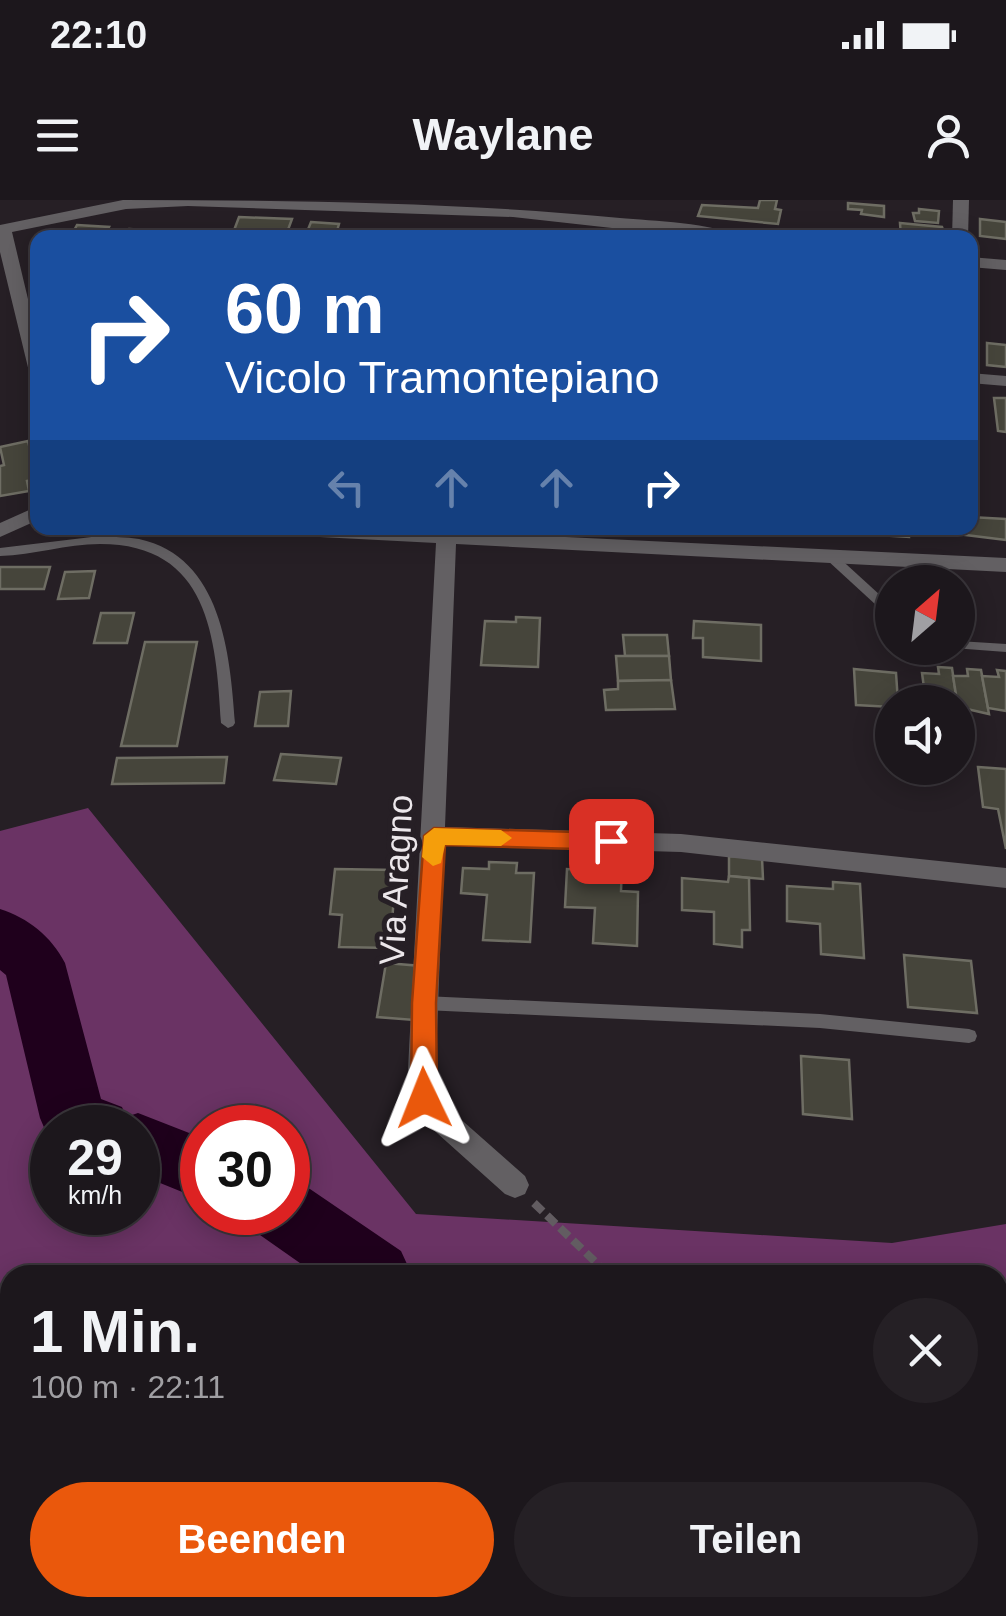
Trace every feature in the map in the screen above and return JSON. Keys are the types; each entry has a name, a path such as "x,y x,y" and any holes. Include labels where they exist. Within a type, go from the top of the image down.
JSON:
{"street":[{"path":"960,230 961,200"},
{"path":"28,302 2,230 126,204 517,206 686,230"},
{"path":"978,263 1006,265"},
{"path":"978,379 1006,381"},
{"path":"0,531 30,516"},
{"path":"391,535 1006,566"},
{"name":"Via Aragno","path":"446,538 421,1088 428,1106 515,1185"},
{"path":"434,836 681,843 1006,878"}],"lane":[{"path":"0,552 101,540 147,544 176,559 206,594 224,652 228,723"},
{"path":"831,557 875,597"},
{"path":"975,646 1006,648"},
{"path":"424,1003 820,1022 969,1036"}],"path":[{"path":"515,1185 599,1265"}],"shaded area":[{"path":"88,808 416,1214 892,1243 1006,1224 1006,1265 0,1265 0,831"}],"building":[{"path":"760,200 777,200 775,209 781,210 778,224 698,216 702,205 758,208"},
{"path":"848,203 884,206 884,217 848,209"},
{"path":"919,209 939,211 938,223 915,221 913,213 919,213"},
{"path":"239,217 292,219 288,230 234,230"},
{"path":"980,219 1006,222 1006,239 980,236"},
{"path":"311,222 339,224 337,230 308,230"},
{"path":"900,223 943,230 900,230"},
{"path":"77,225 109,227 107,230 74,230"},
{"path":"987,343 1006,345 1006,367 987,365"},
{"path":"994,398 1006,398 1006,432 998,431"},
{"path":"28,441 29,491 0,496 0,466 4,465 0,447"},
{"path":"978,517 1006,519 1006,540 966,535 978,535"},
{"path":"0,567 50,567 44,589 0,589"},
{"path":"95,571 89,598 58,599 65,572"},
{"path":"101,613 134,613 127,643 94,643"},
{"path":"516,617 540,618 538,667 481,665 485,621 516,622"},
{"path":"694,621 761,625 761,661 703,657 703,638 693,638"},
{"path":"623,635 667,635 669,656 625,656"},
{"path":"145,642 197,642 177,746 121,746"},
{"path":"616,656 669,656 671,680 618,681"},
{"path":"938,667 952,668 954,685 924,685 922,673 939,674"},
{"path":"854,669 896,673 897,685 875,685 875,706 856,705"},
{"path":"967,669 981,670 989,714 975,711 975,685 954,685 953,676 968,676"},
{"path":"997,670 1006,671 1006,711 988,708 982,676 999,677"},
{"path":"671,680 675,709 606,710 604,690 618,689 618,681"},
{"path":"291,691 288,726 255,726 260,692"},
{"path":"281,754 341,758 336,784 274,780"},
{"path":"227,757 224,783 112,784 117,758"},
{"path":"978,767 1006,769 1006,849 998,809 983,807"},
{"path":"729,856 762,858 763,879 729,876"},
{"path":"489,862 517,863 516,873 534,873 530,942 483,940 487,895 461,893 463,868 489,869"},
{"path":"596,866 622,867 621,891 638,892 637,946 593,943 595,908 565,907 567,869 596,871"},
{"path":"335,869 396,870 390,948 339,947 342,915 330,914"},
{"path":"729,876 749,878 750,930 742,930 742,947 714,944 714,912 682,910 682,878 728,882"},
{"path":"833,882 860,884 864,958 821,954 820,924 787,921 787,886 833,889"},
{"path":"904,955 971,961 977,1013 908,1007"},
{"path":"386,963 421,966 414,1020 377,1017"},
{"path":"801,1056 849,1060 852,1119 803,1114"}],"waterway":[{"path":"0,933 34,963 70,1105"},
{"path":"160,1152 180,1160"},
{"path":"310,1229 362,1265"}],"slow traffic":[{"path":"433,857 434,836 501,838"}],"route":[{"path":"424,1098 424,1003 434,836 611,841"}]}
